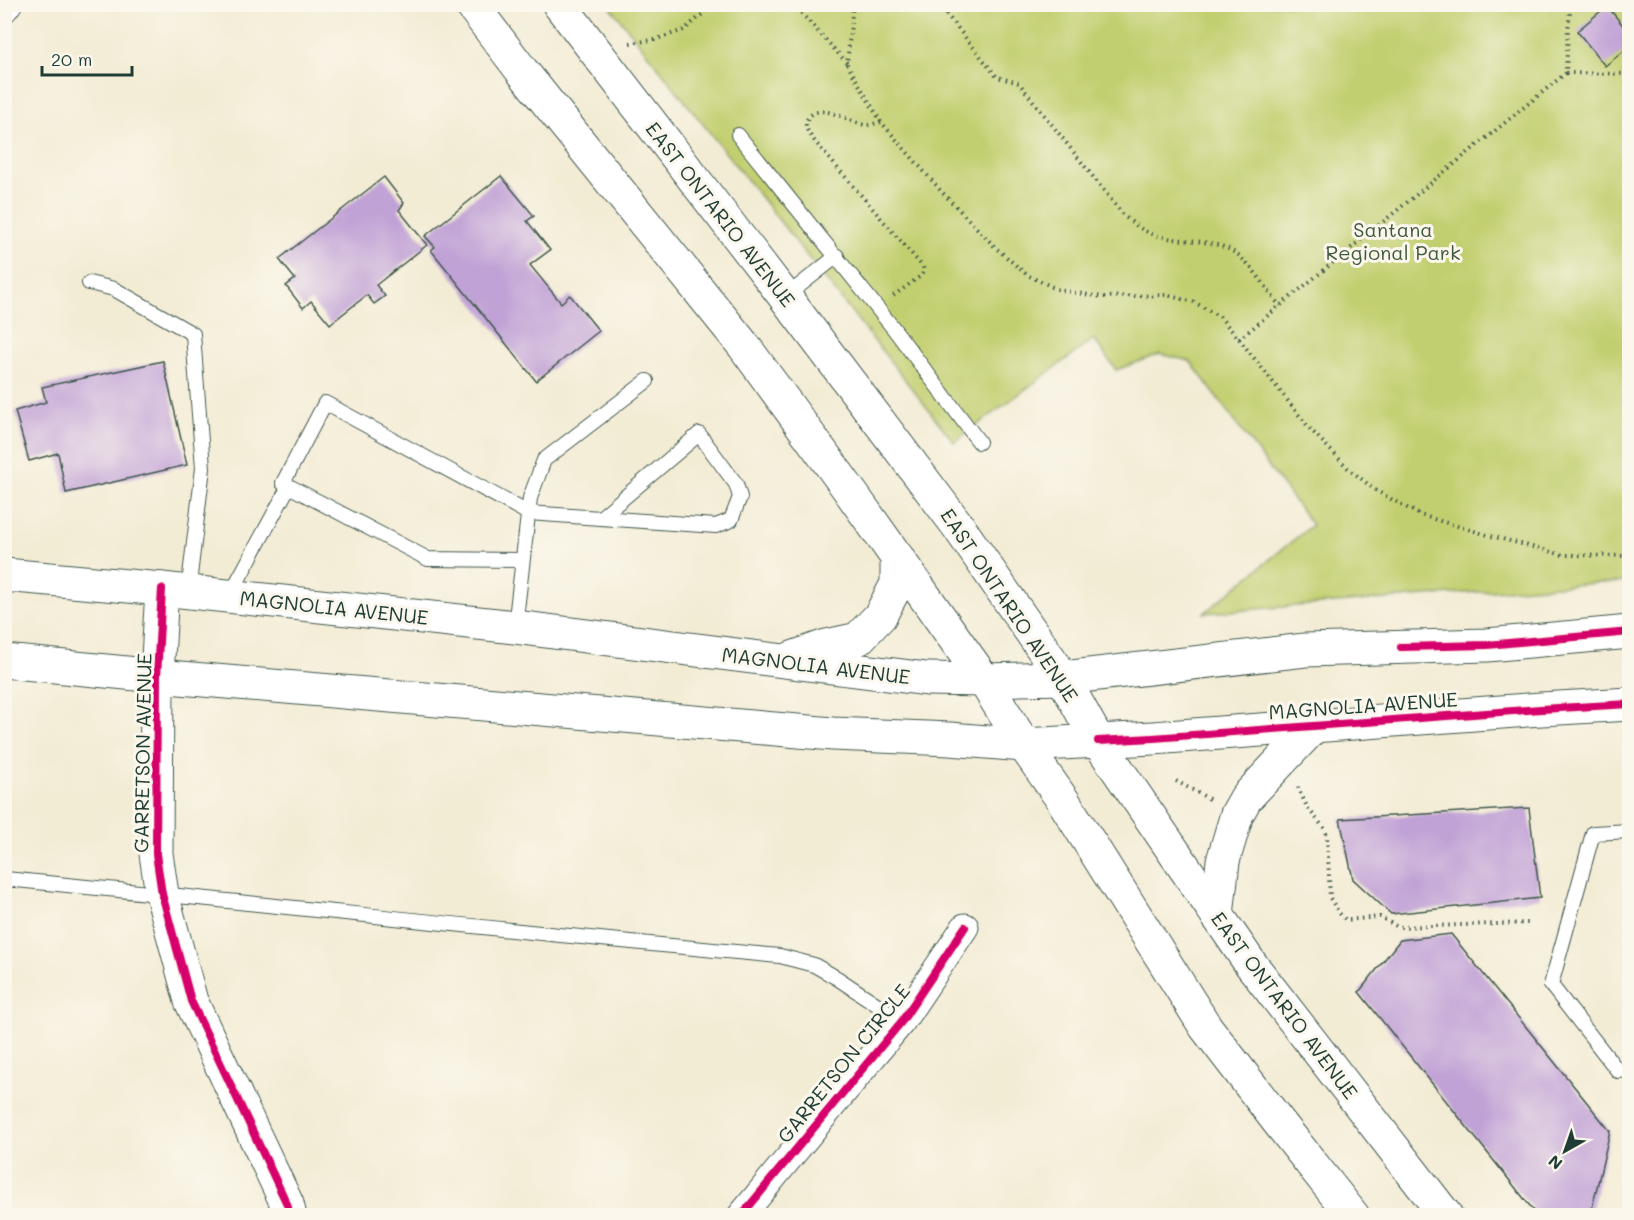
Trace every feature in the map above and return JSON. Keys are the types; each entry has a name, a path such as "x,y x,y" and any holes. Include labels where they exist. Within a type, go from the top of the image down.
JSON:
{"main road":[{"path":"471,4 522,71 744,346 984,680 1205,1026 1353,1215"},
{"name":"EAST ONTARIO AVENUE","path":"559,4 958,526 1063,678 1098,741 1257,972 1446,1215"},
{"path":"783,661 826,646 858,639 880,616 897,584 897,557"},
{"name":"MAGNOLIA AVENUE","path":"4,575 175,590 514,627 927,679 1063,678 1305,650 1487,645 1629,632"},
{"name":"GARRETSON AVENUE","path":"175,590 157,676 156,854 162,894 191,1001 287,1204 290,1215"},
{"name":"MAGNOLIA AVENUE","path":"4,661 833,734 1024,745 1629,704"},
{"path":"1217,915 1223,861 1237,814 1246,798 1315,725"}],"street":[{"path":"4,9 8,4"},
{"name":"GARRETSON CIRCLE","path":"741,1215 902,1021 964,927"}],"lane":[{"path":"738,135 878,308 979,442"},
{"path":"785,297 837,256"},
{"path":"89,283 114,289 193,334 203,468 175,590"},
{"path":"514,627 530,498 544,460 647,381"},
{"path":"522,560 428,559 283,483 326,403 528,513 600,518 716,526 731,520 741,497 736,484 699,434 600,518"},
{"path":"230,596 289,486"},
{"path":"1629,831 1593,833 1551,985 1618,1071 1629,1070"},
{"path":"4,879 780,956 813,964 902,1021"}],"path":[{"path":"626,43 654,40 684,30 714,4"},
{"path":"793,4 847,64 881,122 950,200 995,247 1027,275 1059,290 1102,297 1166,295 1194,302 1220,317 1310,429 1348,468 1375,490 1420,515 1563,555 1629,556"},
{"path":"847,64 853,4"},
{"path":"940,4 998,77 1019,83 1124,216 1151,234 1215,244 1237,254 1280,306"},
{"path":"1566,73 1571,4"},
{"path":"1623,4 1629,11"},
{"path":"1239,339 1566,73 1629,74"},
{"path":"878,308 922,275 923,267 816,143 806,125 814,113 822,111 836,113 867,125 881,122"},
{"path":"1176,781 1212,801"},
{"path":"1295,781 1307,807 1327,835 1330,898 1346,920 1380,916 1398,927 1529,922"}],"green space":[{"name":"Santana Regional Park","path":"609,5 1629,5 1629,582 1204,613 1312,525 1190,361 1160,354 1116,370 1094,339 954,442"}],"building":[{"path":"1607,6 1630,34 1630,46 1605,66 1577,31"},
{"path":"501,176 534,216 527,221 550,250 530,265 561,303 570,295 599,331 536,381 431,250 435,247 425,236"},
{"path":"384,177 404,203 399,210 427,245 376,285 385,296 374,304 367,295 330,324 311,301 303,308 286,286 295,279 279,259"},
{"path":"163,361 187,465 66,493 58,453 29,461 15,411 46,402 42,387"},
{"path":"1529,808 1540,898 1391,914 1353,879 1340,819"},
{"path":"1451,934 1610,1131 1591,1213 1588,1216 1538,1216 1359,992 1400,940"}],"cycle path":[{"path":"162,589 157,676 156,854 162,894 191,1001 287,1204 290,1216"},
{"path":"1401,647 1487,645 1630,632"},
{"path":"1098,741 1630,704"},
{"path":"741,1216 902,1021 965,927"}]}
